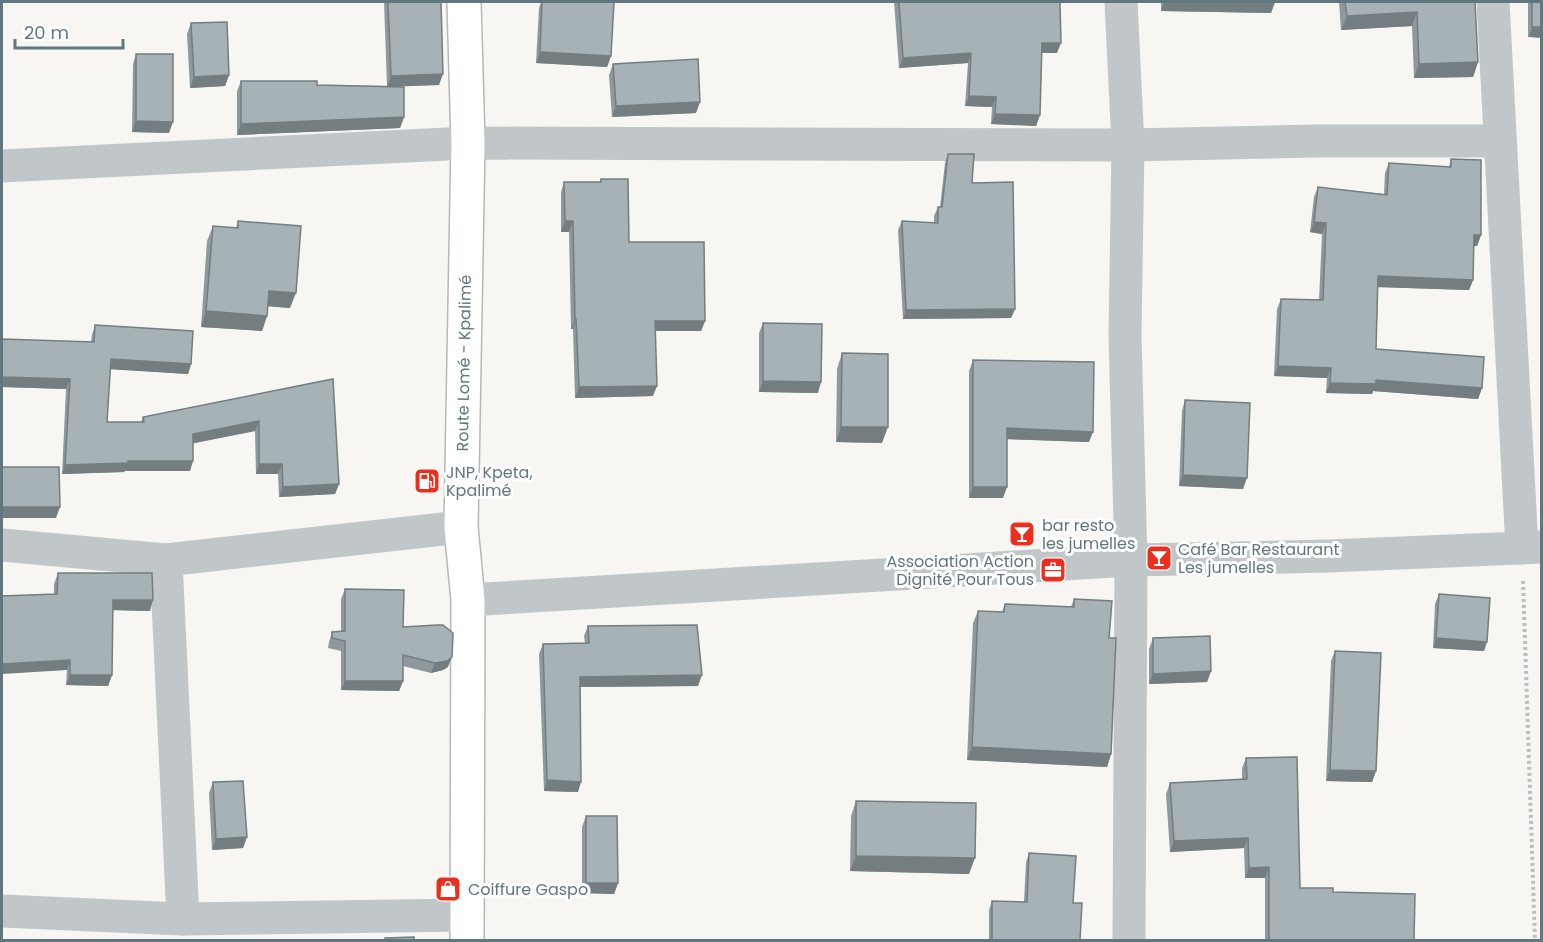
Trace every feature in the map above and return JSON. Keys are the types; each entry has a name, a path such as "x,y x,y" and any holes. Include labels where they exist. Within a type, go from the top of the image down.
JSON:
{"main road":[{"name":"Route Lomé - Kpalimé","path":"464,2 468,143 461,527 468,600 466,928"}],"street":[{"path":"1121,2 1128,145 1125,336 1131,560 1129,940"},
{"path":"468,600 1131,560 1329,556 1532,547 1500,141 1493,2"},
{"path":"2,166 468,143 1128,145 1314,141 1500,141"},
{"path":"2,545 166,560 461,527"},
{"path":"166,560 183,919"},
{"path":"2,911 466,928"}],"path":[{"path":"1532,547 1535,940"}],"building":[{"path":"388,2 441,2 443,74 391,76"},
{"path":"542,2 614,2 611,56 540,52"},
{"path":"899,2 1060,2 1061,43 1042,43 1040,115 995,114 996,97 969,96 971,53 903,58"},
{"path":"1345,2 1475,2 1478,62 1419,64 1417,12 1347,16"},
{"path":"1532,2 1542,2 1542,27 1532,27"},
{"path":"227,22 229,75 194,77 191,23"},
{"path":"136,54 173,54 173,122 136,121"},
{"path":"698,59 700,102 616,106 613,64"},
{"path":"241,81 317,81 317,85 404,87 404,117 241,124"},
{"path":"948,154 974,154 972,183 1013,182 1015,309 906,310 902,221 938,223 938,207 942,207"},
{"path":"1451,159 1481,160 1481,235 1474,235 1473,280 1378,276 1376,349 1484,357 1482,388 1376,380 1376,384 1330,383 1331,368 1278,366 1281,299 1323,300 1326,223 1314,222 1318,187 1387,195 1389,163 1451,167"},
{"path":"601,179 628,179 629,242 704,242 705,321 655,321 657,386 579,387 573,221 565,221 564,182 601,182"},
{"path":"238,221 301,226 296,293 269,291 267,316 206,311 213,226 238,228"},
{"path":"763,323 822,324 821,382 763,381"},
{"path":"95,325 193,331 191,364 111,359 107,422 144,422 143,417 333,379 339,484 283,487 282,464 259,464 259,421 193,434 193,461 128,461 128,463 65,465 70,379 2,377 2,339 94,342"},
{"path":"842,353 888,354 888,427 841,427"},
{"path":"973,360 1094,362 1093,432 1007,428 1007,487 973,487"},
{"path":"1185,400 1250,403 1247,478 1183,475"},
{"path":"2,467 59,467 60,507 2,507"},
{"path":"58,573 152,573 153,600 113,600 112,675 70,675 70,660 2,664 2,596 57,594"},
{"path":"345,589 404,590 403,627 443,625 453,633 452,657 447,661 435,663 403,655 403,681 345,681 345,641 332,638 332,632 345,631"},
{"path":"1439,594 1490,598 1487,642 1436,638"},
{"path":"1074,599 1112,601 1109,638 1116,638 1111,754 972,747 978,611 1004,612 1005,604 1074,607"},
{"path":"697,625 702,675 580,677 581,782 547,780 543,644 589,643 588,626"},
{"path":"1210,636 1211,671 1153,674 1153,638"},
{"path":"1335,651 1381,653 1376,771 1330,770"},
{"path":"1297,757 1300,888 1333,888 1333,892 1415,894 1414,940 1269,940 1269,867 1249,868 1248,838 1174,841 1170,783 1247,779 1246,758"},
{"path":"243,781 247,837 216,839 213,782"},
{"path":"856,801 976,803 975,858 856,856"},
{"path":"586,816 617,816 618,883 586,883"},
{"path":"1029,853 1076,856 1073,903 1082,903 1080,940 992,940 992,901 1027,902"},
{"path":"414,937 414,940 385,940 385,938"}],"place":[{"name":"JNP, Kpeta, Kpalimé","path":"427,481"},
{"name":"bar resto les jumelles","path":"1022,534"},
{"name":"Café Bar Restaurant Les jumelles","path":"1159,558"},
{"name":"Association Action Dignité Pour Tous","path":"1053,570"},
{"name":"Coiffure Gaspo","path":"448,889"}]}
